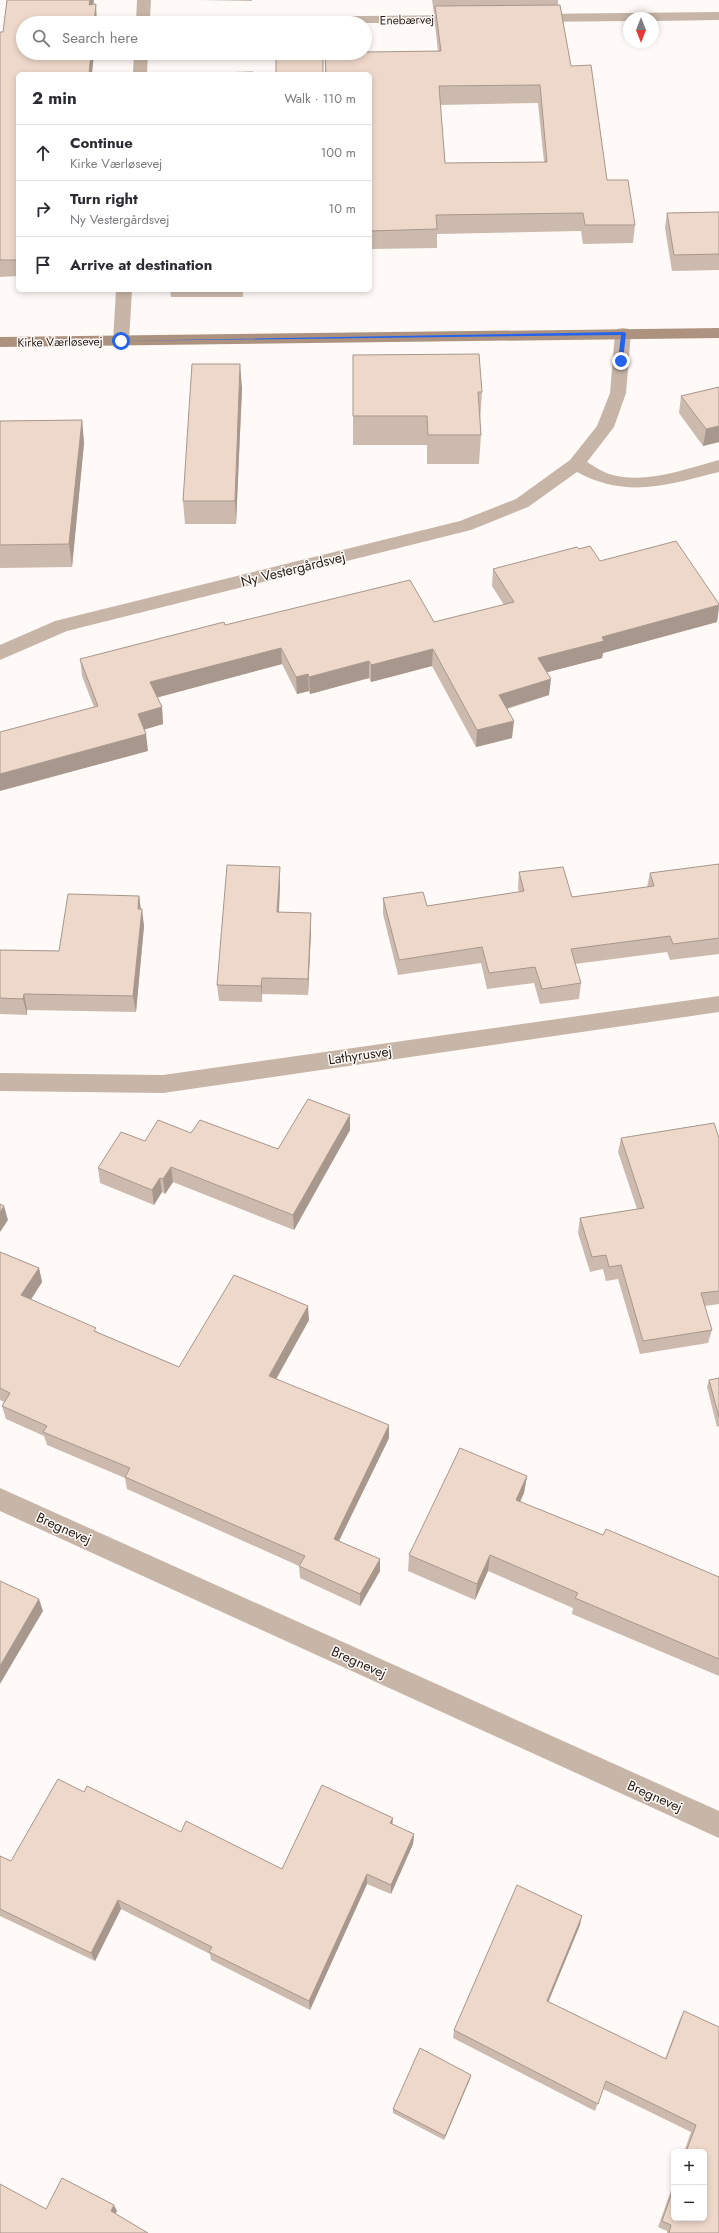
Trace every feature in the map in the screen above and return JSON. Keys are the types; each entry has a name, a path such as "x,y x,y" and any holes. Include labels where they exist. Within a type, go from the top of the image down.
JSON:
{"street":[{"path":"143,16 144,0"},
{"path":"515,18 719,16"},
{"name":"Enebærvej","path":"372,20 483,19"},
{"path":"140,72 141,60"},
{"path":"121,341 124,292"},
{"name":"Kirke Værløsevej","path":"0,342 719,332"},
{"name":"Ny Vestergårdsvej","path":"0,653 62,626 465,526 522,503 576,464 605,427 618,393 623,333"},
{"path":"576,464 606,479 632,484 663,479 719,466"},
{"name":"Lathyrusvej","path":"0,1082 163,1084 719,1004"},
{"name":"Bregnevej","path":"0,1499 719,1825"}],"building":[{"path":"7,0 90,0 89,5 96,4 95,16 16,16 16,60 90,60 89,72 16,72 16,260 0,260 0,32 3,32"},
{"path":"560,5 571,66 591,65 607,180 628,180 635,225 585,225 583,213 436,215 437,229 372,231 372,72 326,72 325,60 372,60 372,52 441,51 435,6","holes":["540,85 547,162 445,163 439,86"]},
{"path":"276,60 323,60 323,72 276,72"},
{"path":"719,212 719,254 674,255 667,213"},
{"path":"479,354 482,392 478,392 481,435 428,435 427,416 353,416 353,355"},
{"path":"192,364 240,364 235,501 183,501"},
{"path":"719,387 719,426 706,429 681,396"},
{"path":"82,420 69,544 0,545 0,421"},
{"path":"676,541 719,605 602,637 604,641 538,658 551,679 499,695 514,721 477,730 433,649 371,665 369,661 309,677 308,674 296,677 281,648 150,682 162,707 138,714 146,734 0,774 0,732 98,706 80,659 224,622 225,625 410,580 434,622 514,602 493,569 577,547 579,549 590,546 600,561"},
{"path":"719,864 719,938 673,944 670,936 571,949 581,983 542,989 535,967 489,973 482,947 399,960 383,898 423,892 427,906 524,891 519,872 563,867 572,897 654,886 650,873"},
{"path":"227,865 280,867 277,912 311,913 308,979 262,978 261,986 217,985"},
{"path":"68,894 139,896 138,909 142,909 133,996 24,994 23,999 0,998 0,950 59,951"},
{"path":"308,1099 350,1115 293,1215 171,1167 163,1179 160,1178 152,1190 98,1168 121,1132 145,1141 158,1120 191,1133 200,1120 278,1149"},
{"path":"714,1123 719,1138 719,1291 701,1293 712,1330 643,1341 621,1265 609,1267 606,1255 592,1257 580,1218 644,1208 621,1138"},
{"path":"0,1204 4,1206 0,1212"},
{"path":"0,1252 39,1268 21,1295 96,1328 94,1331 179,1367 234,1275 308,1306 269,1376 389,1425 334,1539 380,1559 360,1594 299,1566 305,1556 125,1477 130,1468 43,1432 47,1426 2,1406 10,1393 0,1388"},
{"path":"719,1378 719,1417 709,1380"},
{"path":"460,1448 527,1476 516,1500 603,1535 606,1529 719,1577 719,1659 575,1598 578,1593 490,1555 477,1584 409,1555"},
{"path":"0,1581 39,1599 0,1666"},
{"path":"58,1779 84,1792 87,1786 181,1832 186,1821 282,1869 322,1785 393,1818 390,1823 414,1834 391,1885 367,1874 309,2001 209,1952 212,1947 118,1900 91,1953 0,1909 0,1856 11,1861"},
{"path":"517,1885 582,1916 547,2001 666,2059 684,2011 719,2027 719,2233 669,2233 671,2225 662,2221 671,2196 671,2221 707,2221 707,2149 687,2149 696,2125 606,2081 598,2104 454,2030"},
{"path":"420,2048 471,2075 445,2136 393,2109"},
{"path":"62,2178 114,2205 111,2211 148,2233 0,2233 0,2184 46,2209"}],"route":[{"path":"121,341 623,333 621,361"}]}
